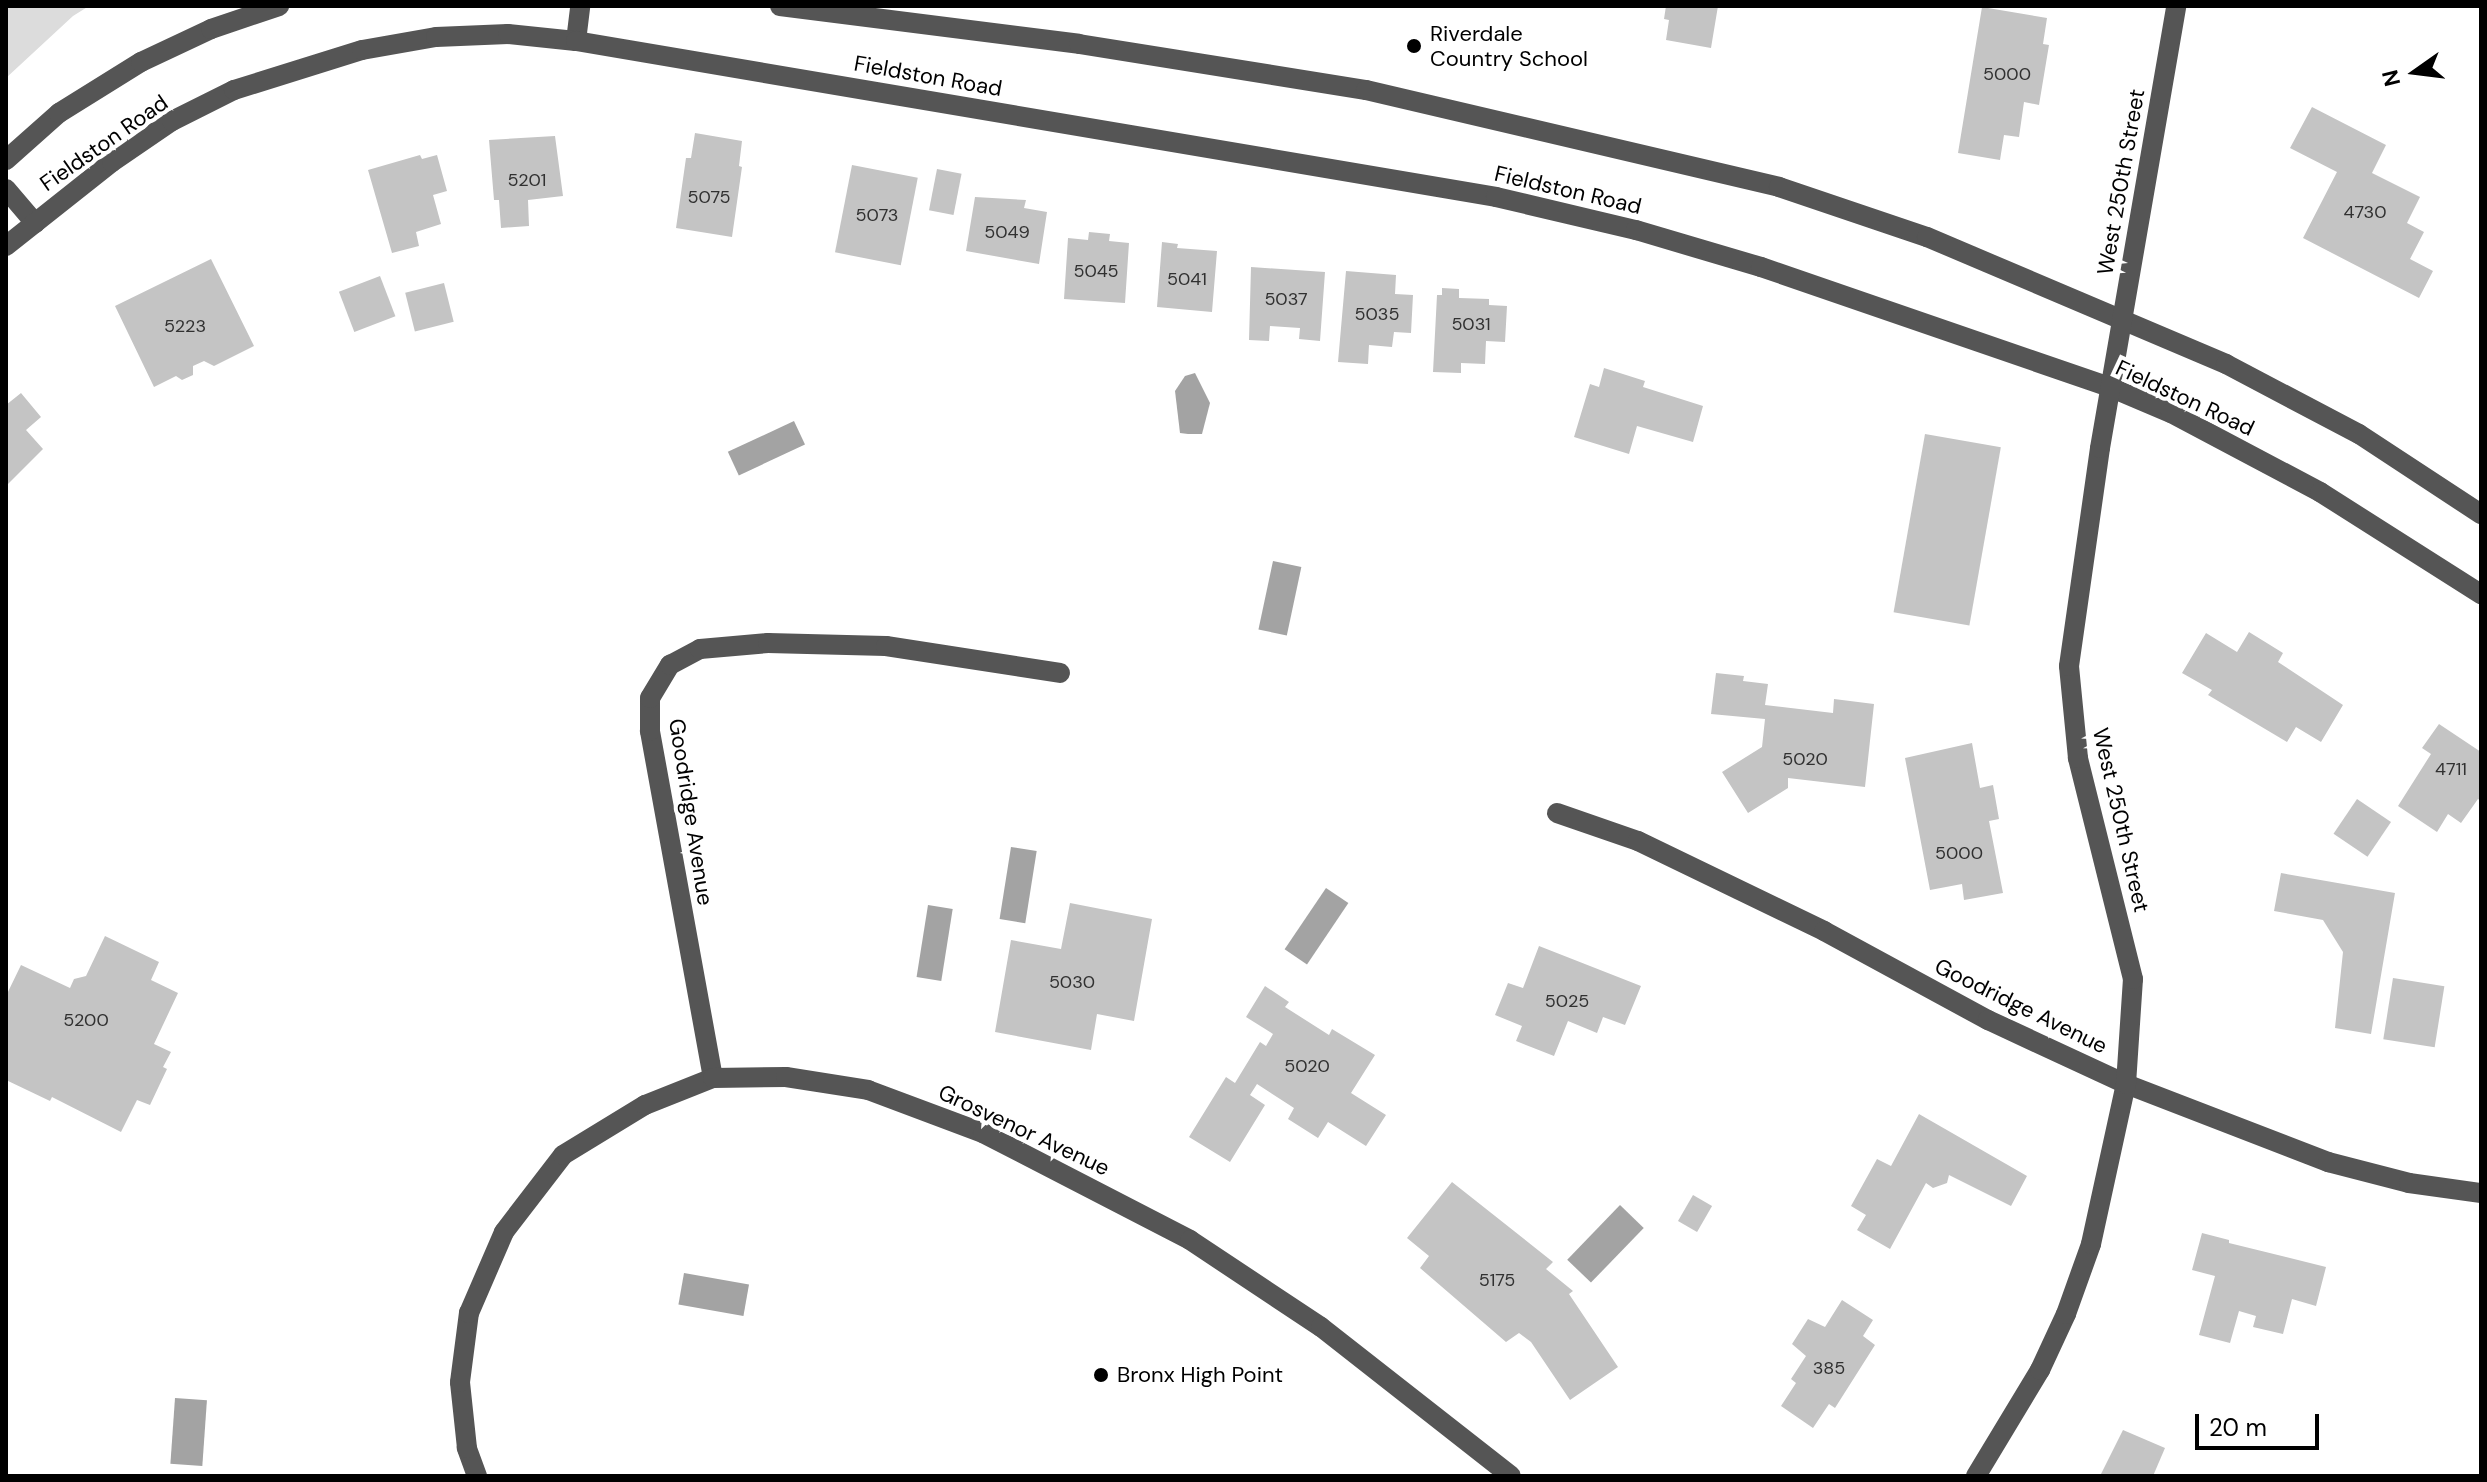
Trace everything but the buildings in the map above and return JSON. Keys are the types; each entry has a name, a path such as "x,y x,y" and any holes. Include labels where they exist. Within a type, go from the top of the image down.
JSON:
{"street":[{"name":"Fieldston Road","path":"6,160 59,113 141,62 211,29 279,6"},
{"path":"576,41 580,6"},
{"name":"Fieldston Road","path":"780,6 1079,44 1366,90 1779,187 1927,237 2226,364 2359,434 2481,514"},
{"name":"West 250th Street","path":"1976,1476 2040,1370 2066,1314 2091,1244 2126,1084 2133,979 2078,758 2069,666 2122,321 2176,6"},
{"name":"Fieldston Road","path":"6,246 112,162 172,121 234,90 362,50 436,37 508,34 576,41 1496,197 1636,230 1761,267 2112,388 2171,413 2320,492 2481,594"},
{"name":"Fieldston Road","path":"6,189 35,223"},
{"name":"Goodridge Avenue","path":"713,1078 650,731 650,698 670,665 700,649 768,643 886,646 1060,673"},
{"name":"Goodridge Avenue","path":"1557,813 1638,841 1824,931 1988,1020 2126,1084 2328,1162 2409,1183 2481,1193"},
{"name":"Grosvenor Avenue","path":"477,1476 467,1448 460,1382 469,1313 504,1232 563,1155 645,1105 713,1078 786,1077 868,1090 983,1133 1101,1191 1190,1240 1321,1327 1511,1476"}],"shaded area":[{"path":"6,6 89,6 73,16 6,78"},
{"path":"1195,373 1210,403 1202,434 1180,433 1175,391 1185,376"},
{"path":"794,421 805,445 739,475 728,452"},
{"path":"1273,561 1301,567 1287,635 1258,629"},
{"path":"1011,847 1037,851 1025,923 1000,919"},
{"path":"1326,888 1348,903 1307,964 1285,949"},
{"path":"928,905 953,909 941,981 917,977"},
{"path":"1620,1205 1644,1228 1591,1283 1567,1260"},
{"path":"684,1273 749,1284 743,1316 678,1305"},
{"path":"175,1398 207,1400 202,1466 170,1464"}],"place":[{"name":"Riverdale Country School","path":"1414,46"},
{"name":"Bronx High Point","path":"1101,1375"}]}
